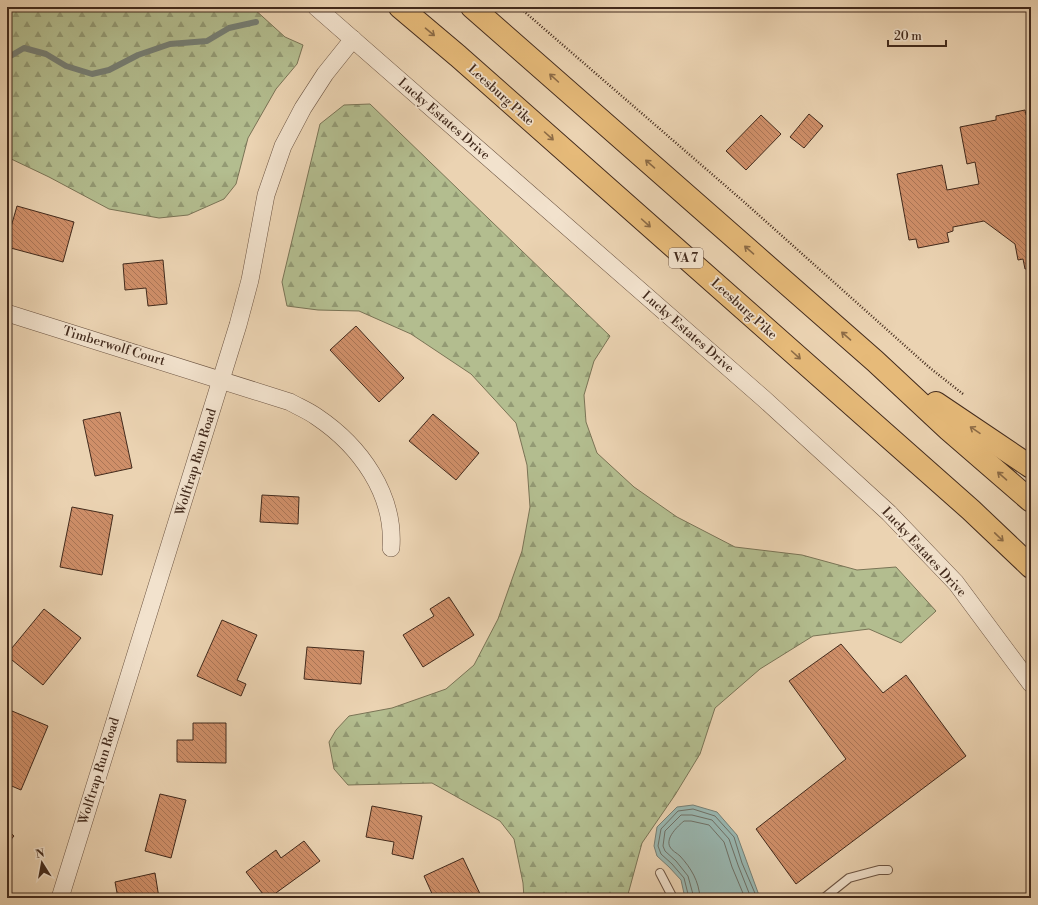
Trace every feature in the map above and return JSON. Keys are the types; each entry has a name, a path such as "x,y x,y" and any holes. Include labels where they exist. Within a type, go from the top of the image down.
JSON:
{"highway":[{"name":"Leesburg Pike","path":"400,7 458,56 971,510 1031,567"},
{"path":"472,7 875,361 949,430 1031,501"},
{"path":"875,361 1031,467"}],"street":[{"name":"Lucky Estates Drive","path":"316,7 763,398 889,513 956,583 1031,684"},
{"name":"Wolftrap Run Road","path":"60,898 221,380 250,280 266,195 283,146 303,108 317,85 353,39"},
{"name":"Timberwolf Court","path":"7,313 290,402 316,416 340,434 370,469 382,492 390,518 391,548"}],"lane":[{"path":"824,898 848,878 880,870 888,870"},
{"path":"660,873 673,898"}],"path":[{"path":"518,7 743,201 930,368 966,397"}],"green space":[{"path":"7,7 252,7 285,37 303,45 297,64 276,89 248,138 236,184 224,199 188,215 159,218 109,209 49,177 7,157"},
{"path":"370,104 610,336 594,361 584,395 586,422 597,453 634,487 677,517 735,547 802,555 857,570 896,567 936,611 901,643 869,629 813,636 760,669 715,708 700,754 675,795 642,843 627,898 524,898 523,883 514,839 500,821 432,783 348,785 334,769 329,742 336,730 349,716 392,708 446,689 474,665 498,619 522,551 530,507 527,465 516,423 471,374 411,334 359,311 318,310 287,306 282,282 320,124 344,105"}],"water":[{"path":"693,805 717,812 737,835 760,898 685,898 681,880 657,856 654,846 657,827 677,807"}],"building":[{"path":"1025,110 1026,115 1031,114 1031,268 1025,269 1023,259 1018,260 1015,244 984,221 953,227 953,231 947,233 949,242 918,248 916,239 909,240 897,174 942,165 947,190 979,184 975,162 967,164 960,127 996,120 996,116"},
{"path":"809,114 823,126 804,148 790,137"},
{"path":"761,115 781,134 746,170 726,151"},
{"path":"17,206 74,222 63,262 7,247 7,241"},
{"path":"163,260 167,304 148,306 146,288 125,290 123,264"},
{"path":"356,326 404,378 379,402 330,350"},
{"path":"120,412 132,468 95,476 83,420"},
{"path":"433,414 479,453 456,480 409,441"},
{"path":"262,495 299,497 298,524 260,522"},
{"path":"72,507 113,515 102,575 60,567"},
{"path":"449,597 474,635 423,667 403,635 434,616 430,609"},
{"path":"44,609 81,638 43,685 7,656 7,654"},
{"path":"222,620 257,635 237,680 246,684 241,696 197,676"},
{"path":"841,644 883,693 906,675 966,756 796,884 756,829 846,759 789,681"},
{"path":"307,647 364,651 361,684 304,679"},
{"path":"12,711 48,726 21,790 7,784 7,721"},
{"path":"193,723 226,723 226,763 177,762 177,740 193,740"},
{"path":"160,794 186,800 171,858 145,851"},
{"path":"372,806 422,816 413,859 392,854 394,842 366,837"},
{"path":"7,830 14,836 7,844"},
{"path":"304,841 320,861 269,898 266,898 246,872 276,850 281,858"},
{"path":"463,858 482,898 434,898 424,876"},
{"path":"155,873 159,898 118,898 115,882"}],"waterway":[{"path":"7,58 24,48 46,54 66,66 92,74 109,70 138,55 170,44 207,41 229,28 256,22"}]}
